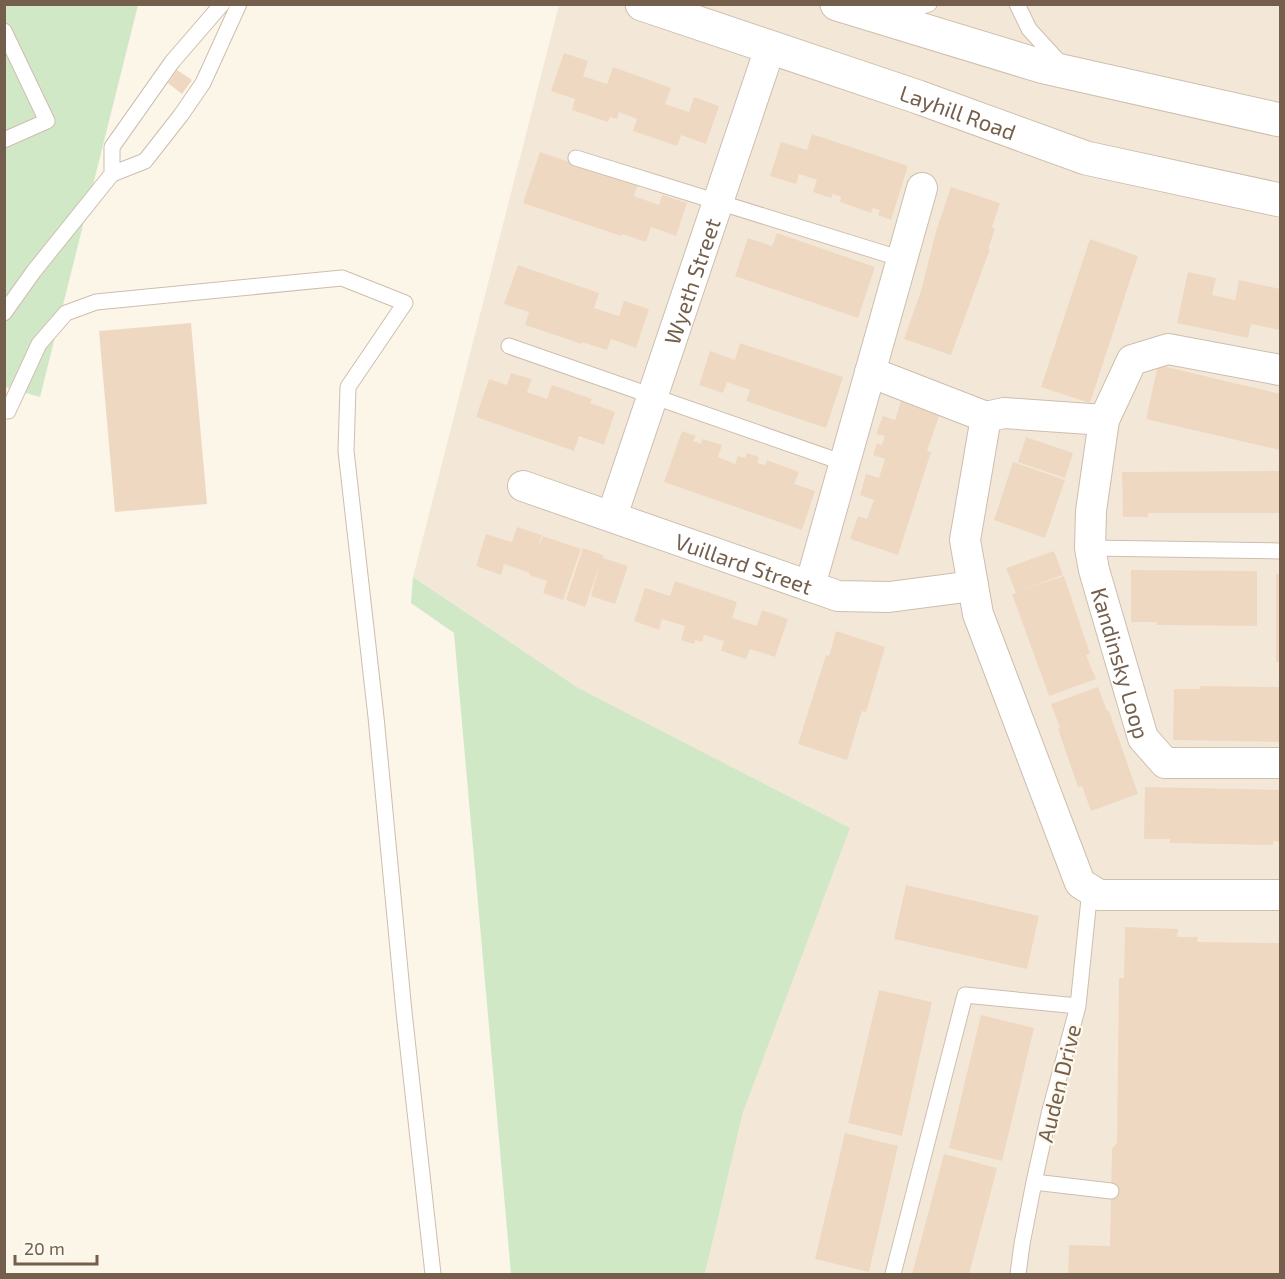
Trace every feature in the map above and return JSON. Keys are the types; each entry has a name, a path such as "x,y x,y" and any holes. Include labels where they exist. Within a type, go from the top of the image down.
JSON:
{"main road":[{"name":"Layhill Road","path":"642,4 918,97 1086,158 1281,200"},
{"path":"837,4 1044,67 1281,120"}],"street":[{"name":"Wyeth Street","path":"612,516 770,48"},
{"path":"810,586 922,188"},
{"name":"Kandinsky Loop","path":"1281,370 1168,349 1132,360 1104,420 1091,511 1090,548 1094,570 1143,738 1165,763 1281,763"},
{"path":"870,372 986,417 1004,413 1104,420"},
{"path":"986,417 965,540 978,614 1080,883 1099,895 1281,895"},
{"name":"Vuillard Street","path":"523,486 838,596 889,597 973,586"}],"lane":[{"path":"112,174 112,147 172,62 222,4"},
{"path":"4,313 34,271 112,174 145,161 181,115 203,83 239,4"},
{"path":"884,18 929,4"},
{"path":"1017,4 1029,29 1068,72"},
{"path":"4,31 47,121 4,140"},
{"path":"576,158 902,259"},
{"path":"4,411 8,411 39,344 66,313 96,302 342,278 405,303 348,387 346,451 434,1275"},
{"path":"509,346 844,463"},
{"path":"1090,548 1281,551"},
{"name":"Auden Drive","path":"1018,1275 1022,1244 1049,1114 1078,1006 1090,889"},
{"path":"893,1275 965,995 1078,1006"},
{"path":"1034,1182 1111,1191"}],"shaded area":[{"path":"559,5 1280,5 1280,1274 705,1274 743,1112 580,689 413,577"}],"green space":[{"path":"4,5 138,5 40,397 5,387"},
{"path":"413,577 580,689 850,828 743,1112 705,1274 511,1274 454,633 411,603"}],"building":[{"path":"564,53 588,61 583,76 607,84 613,67 671,88 665,104 689,112 694,97 719,106 706,144 681,135 677,146 633,131 637,119 619,112 617,119 610,117 608,122 572,110 575,99 551,91"},
{"path":"177,70 192,80 182,94 168,83"},
{"path":"812,134 908,166 891,220 878,215 880,210 873,208 871,213 840,202 841,197 833,194 831,198 813,192 817,180 799,174 796,184 770,176 781,142 807,150"},
{"path":"540,152 638,185 634,196 659,205 662,195 687,203 676,236 651,227 646,242 622,234 621,236 523,203"},
{"path":"951,187 1000,203 992,227 995,229 988,249 990,249 951,355 904,339 921,291 936,231"},
{"path":"777,233 875,267 858,318 735,276 748,238 772,246"},
{"path":"1090,239 1138,256 1090,403 1041,387"},
{"path":"518,265 599,293 594,308 619,316 624,301 649,309 636,348 611,339 607,350 525,325 529,312 504,304"},
{"path":"1188,272 1216,278 1212,295 1235,300 1239,280 1280,289 1280,330 1251,324 1248,338 1177,323"},
{"path":"191,323 207,504 115,512 99,331"},
{"path":"740,343 843,377 826,428 746,401 750,390 727,382 723,393 699,385 710,351 735,360"},
{"path":"1158,365 1280,394 1280,450 1146,419"},
{"path":"511,373 532,379 527,392 547,399 552,385 592,399 590,403 615,412 604,445 579,436 574,451 476,417 489,379 507,385"},
{"path":"903,395 942,408 927,451 931,452 898,555 850,539 858,516 867,519 874,500 860,495 866,474 879,478 885,459 873,455 877,443 882,445 885,436 876,434 883,416 895,420"},
{"path":"682,431 696,436 693,441 701,444 702,439 722,445 718,457 735,464 738,456 745,458 747,453 759,457 757,463 765,465 767,460 799,472 794,484 815,491 802,530 664,482"},
{"path":"1026,437 1073,453 1065,478 1018,462"},
{"path":"1013,462 1065,480 1045,538 994,520"},
{"path":"1280,471 1280,513 1148,513 1148,517 1123,517 1122,472"},
{"path":"517,527 542,535 537,549 543,536 581,549 563,600 543,593 547,581 529,575 530,573 504,564 501,575 476,566 486,534 512,542"},
{"path":"583,548 603,555 603,558 628,566 615,604 591,596 599,567 585,607 566,600"},
{"path":"1054,551 1063,575 1018,591 1064,576 1090,654 1086,655 1096,679 1049,696 1012,594 1016,593 1006,568"},
{"path":"1131,570 1257,571 1257,626 1157,625 1157,622 1131,622"},
{"path":"1276,574 1280,574 1280,662 1276,662"},
{"path":"675,581 737,602 732,618 757,626 762,610 788,619 775,657 750,649 746,659 721,651 724,641 704,635 702,642 695,640 694,644 681,640 685,626 662,619 659,630 634,621 645,588 670,596"},
{"path":"836,631 885,647 866,712 862,711 847,760 798,744 826,655 829,656"},
{"path":"1200,686 1280,687 1280,742 1173,740 1174,689 1200,689"},
{"path":"1098,687 1107,711 1109,711 1138,794 1091,811 1082,786 1078,787 1051,704"},
{"path":"1145,787 1280,790 1280,842 1273,841 1273,845 1170,843 1170,839 1144,839"},
{"path":"906,885 1039,916 1027,969 894,939"},
{"path":"1125,927 1178,929 1177,937 1198,937 1197,942 1280,943 1280,1274 1068,1274 1069,1245 1110,1246 1112,1149 1117,1143 1119,978 1124,978"},
{"path":"879,990 932,1002 902,1136 848,1123"},
{"path":"981,1015 1034,1028 1002,1161 949,1148"},
{"path":"845,1133 898,1146 869,1272 815,1259"},
{"path":"944,1154 997,1168 969,1274 912,1274"}]}
